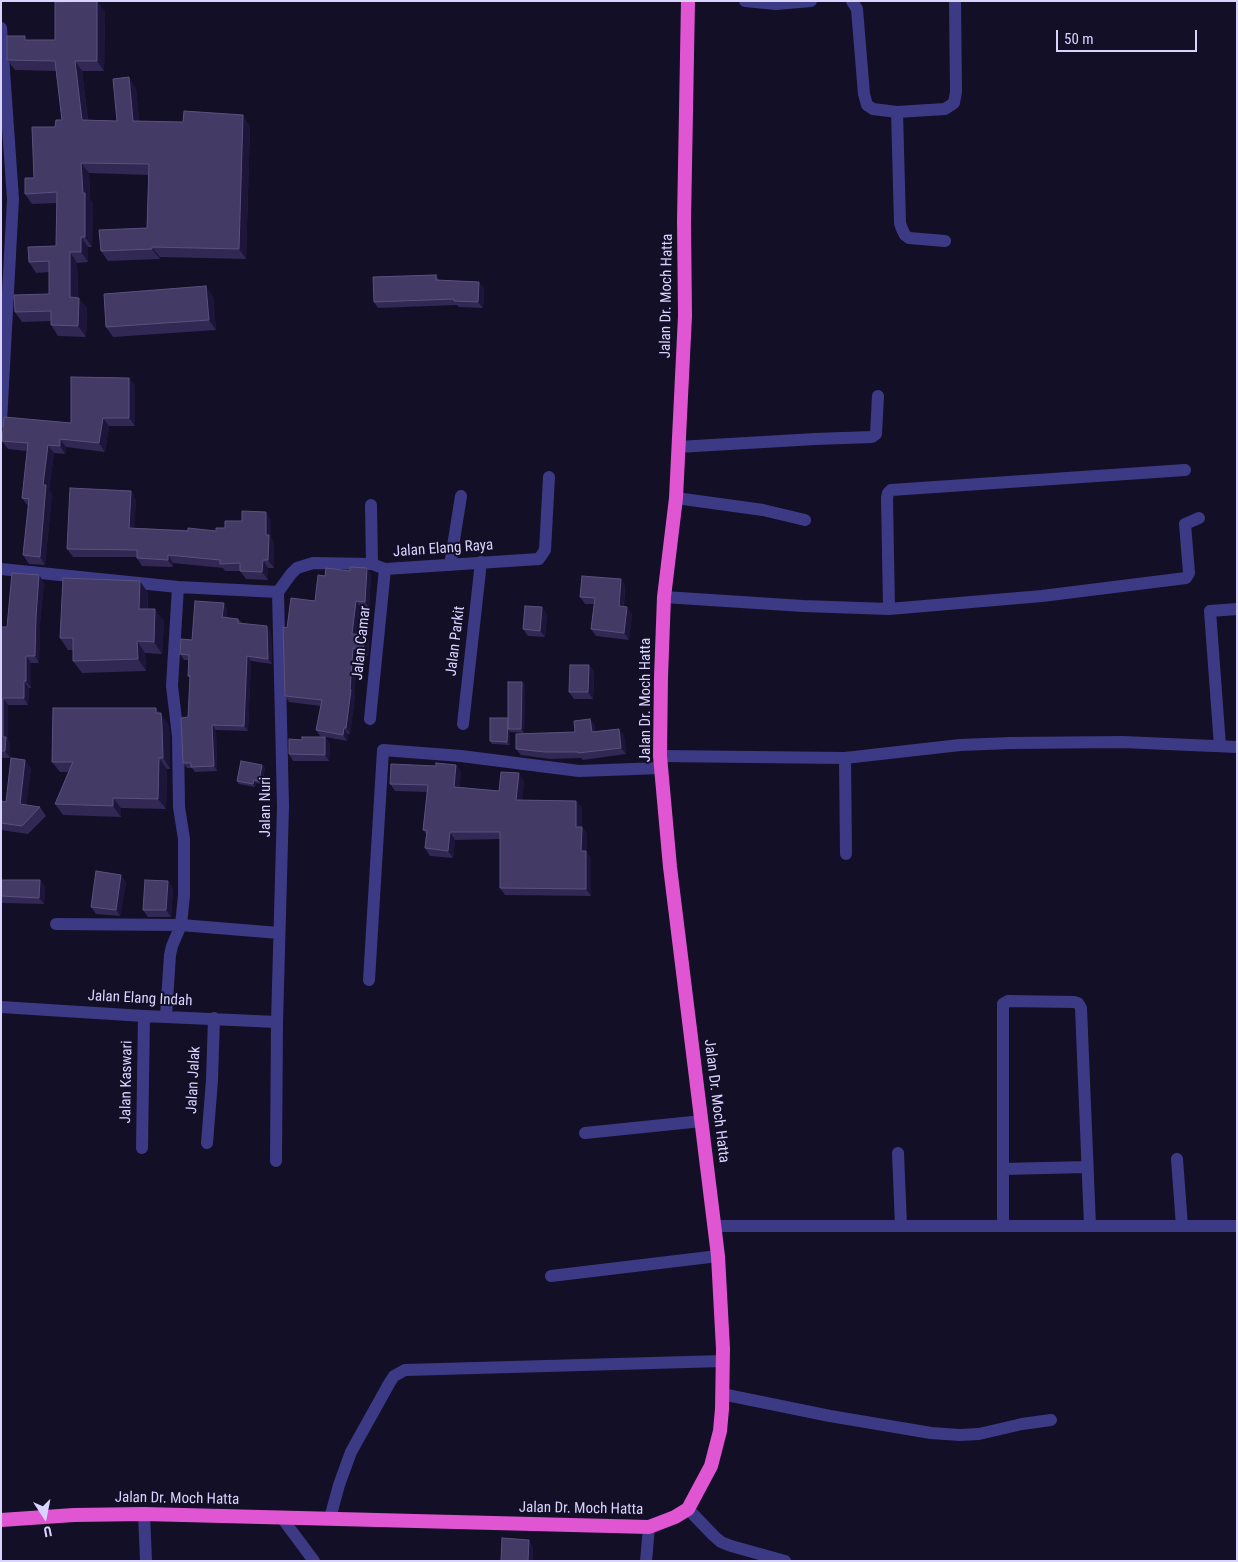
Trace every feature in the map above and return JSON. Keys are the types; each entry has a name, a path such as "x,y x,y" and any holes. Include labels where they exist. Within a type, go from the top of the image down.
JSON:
{"highway":[{"name":"Jalan Dr. Moch Hatta","path":"1,1520 74,1515 144,1514 649,1526 675,1517 688,1509 711,1466 720,1431 722,1394 723,1361 718,1256 670,867 661,762 664,597 676,498 685,316 684,221 688,1"}],"street":[{"path":"745,1 776,3 811,1"},
{"path":"852,1 857,9 864,94 867,105 873,109 897,112 945,109 954,102 956,92 954,1"},
{"path":"1,28 13,199 1,422"},
{"path":"897,112 900,223 904,235 909,238 946,241"},
{"path":"678,447 872,437 876,434 878,396"},
{"path":"889,609 887,498 891,490 1186,470"},
{"name":"Jalan Elang Raya","path":"278,592 291,574 304,565 312,563 372,564 385,570 412,566 539,559 545,550 549,477"},
{"path":"450,565 461,496"},
{"path":"676,498 763,510 805,520"},
{"path":"371,505 372,564"},
{"path":"664,597 778,605 889,609 1042,596 1186,578 1189,573 1185,524 1199,518"},
{"name":"Jalan Parkit","path":"463,724 481,562"},
{"path":"1,569 178,587 278,592"},
{"name":"Jalan Camar","path":"370,719 385,570"},
{"path":"166,1016 170,955 181,926 184,896 184,839 179,807 178,736 172,686 178,587"},
{"name":"Jalan Nuri","path":"276,1161 277,1022 283,806 278,592"},
{"path":"1220,746 1210,611 1237,609"},
{"path":"369,980 383,750 461,756 579,771 661,762 845,758 960,746 1011,743 1122,742 1237,747"},
{"path":"845,758 846,854"},
{"path":"56,924 181,926 279,933"},
{"path":"1003,1226 1003,1004 1008,1001 1074,1002 1080,1005 1090,1226"},
{"name":"Jalan Elang Indah","path":"1,1007 277,1022"},
{"name":"Jalan Kaswari","path":"142,1148 144,1016"},
{"name":"Jalan Jalak","path":"207,1143 214,1018"},
{"path":"585,1134 702,1121"},
{"path":"898,1153 901,1226"},
{"path":"1178,1160 1182,1226"},
{"path":"1003,1169 1087,1167"},
{"path":"715,1226 1237,1226"},
{"path":"551,1276 718,1256"},
{"path":"330,1518 351,1452 390,1382 394,1376 405,1370 723,1361"},
{"path":"722,1394 830,1416 931,1433 979,1434 1051,1420"},
{"path":"688,1509 722,1542 785,1561"},
{"path":"144,1514 146,1561"},
{"path":"282,1518 314,1561"},
{"path":"646,1561 649,1526"}],"building":[{"path":"97,1 97,61 75,61 82,120 117,121 113,79 129,77 133,121 183,122 184,111 243,115 239,249 152,247 152,249 101,251 99,230 147,228 149,164 81,163 83,193 85,193 85,237 81,237 81,252 70,252 70,297 79,298 78,326 51,325 51,311 15,312 14,295 49,294 49,261 29,262 28,247 56,246 57,192 25,194 25,178 34,178 32,127 55,127 56,120 62,120 55,61 7,60 7,36 25,36 25,40 55,40 55,2"},
{"path":"436,275 436,280 479,282 478,302 454,301 454,299 374,302 373,277"},
{"path":"206,286 209,320 106,327 104,294"},
{"path":"71,377 129,378 129,418 103,418 99,443 60,439 60,446 48,445 43,485 46,485 40,557 23,555 29,499 22,498 28,443 2,441 4,417 71,423"},
{"path":"70,488 131,491 129,528 188,531 188,528 216,531 216,528 225,528 225,521 242,521 242,511 266,512 266,535 269,535 268,560 263,560 262,572 240,571 240,563 220,564 220,560 168,555 168,560 137,558 137,550 67,549"},
{"path":"350,567 367,568 365,602 356,601 352,634 365,635 363,650 353,648 351,690 346,728 344,728 343,735 316,730 322,700 285,696 283,627 287,628 291,598 315,601 318,575 325,576 326,568 350,571"},
{"path":"12,573 39,575 35,656 26,656 24,698 3,698 3,737 6,737 5,751 1,751 1,627 7,627"},
{"path":"582,576 621,579 619,606 627,607 624,633 591,629 595,598 580,597"},
{"path":"63,578 140,581 139,609 155,609 154,642 137,641 138,659 73,661 73,638 60,638"},
{"path":"195,601 224,603 222,617 238,619 238,623 267,626 268,659 247,656 244,726 212,725 214,766 191,767 191,763 183,763 181,718 188,717 190,676 188,676 189,655 180,654 181,639 192,640"},
{"path":"525,606 542,607 540,631 523,629"},
{"path":"570,665 589,665 588,692 569,692"},
{"path":"508,682 522,682 521,729 508,729"},
{"path":"53,708 156,708 156,713 161,713 163,758 159,758 158,799 113,798 113,806 55,804 73,762 52,762"},
{"path":"490,718 508,718 507,742 490,741"},
{"path":"590,719 592,732 619,729 621,748 578,753 516,749 516,734 575,732 574,721"},
{"path":"302,737 325,737 325,755 289,754 289,739 302,740"},
{"path":"11,758 25,760 20,804 40,807 22,826 1,823 1,801 6,802"},
{"path":"241,761 262,765 259,781 254,780 253,784 237,781"},
{"path":"436,763 456,765 454,787 499,791 501,772 519,773 516,800 576,801 576,827 582,827 581,851 586,851 586,889 500,888 500,832 450,832 448,851 425,848 427,830 423,830 428,785 390,784 391,764 436,766"},
{"path":"96,871 121,875 116,910 91,907"},
{"path":"1,880 40,880 39,898 1,896"},
{"path":"145,880 168,881 166,910 143,910"},
{"path":"502,1538 529,1540 528,1561 501,1561"}]}
